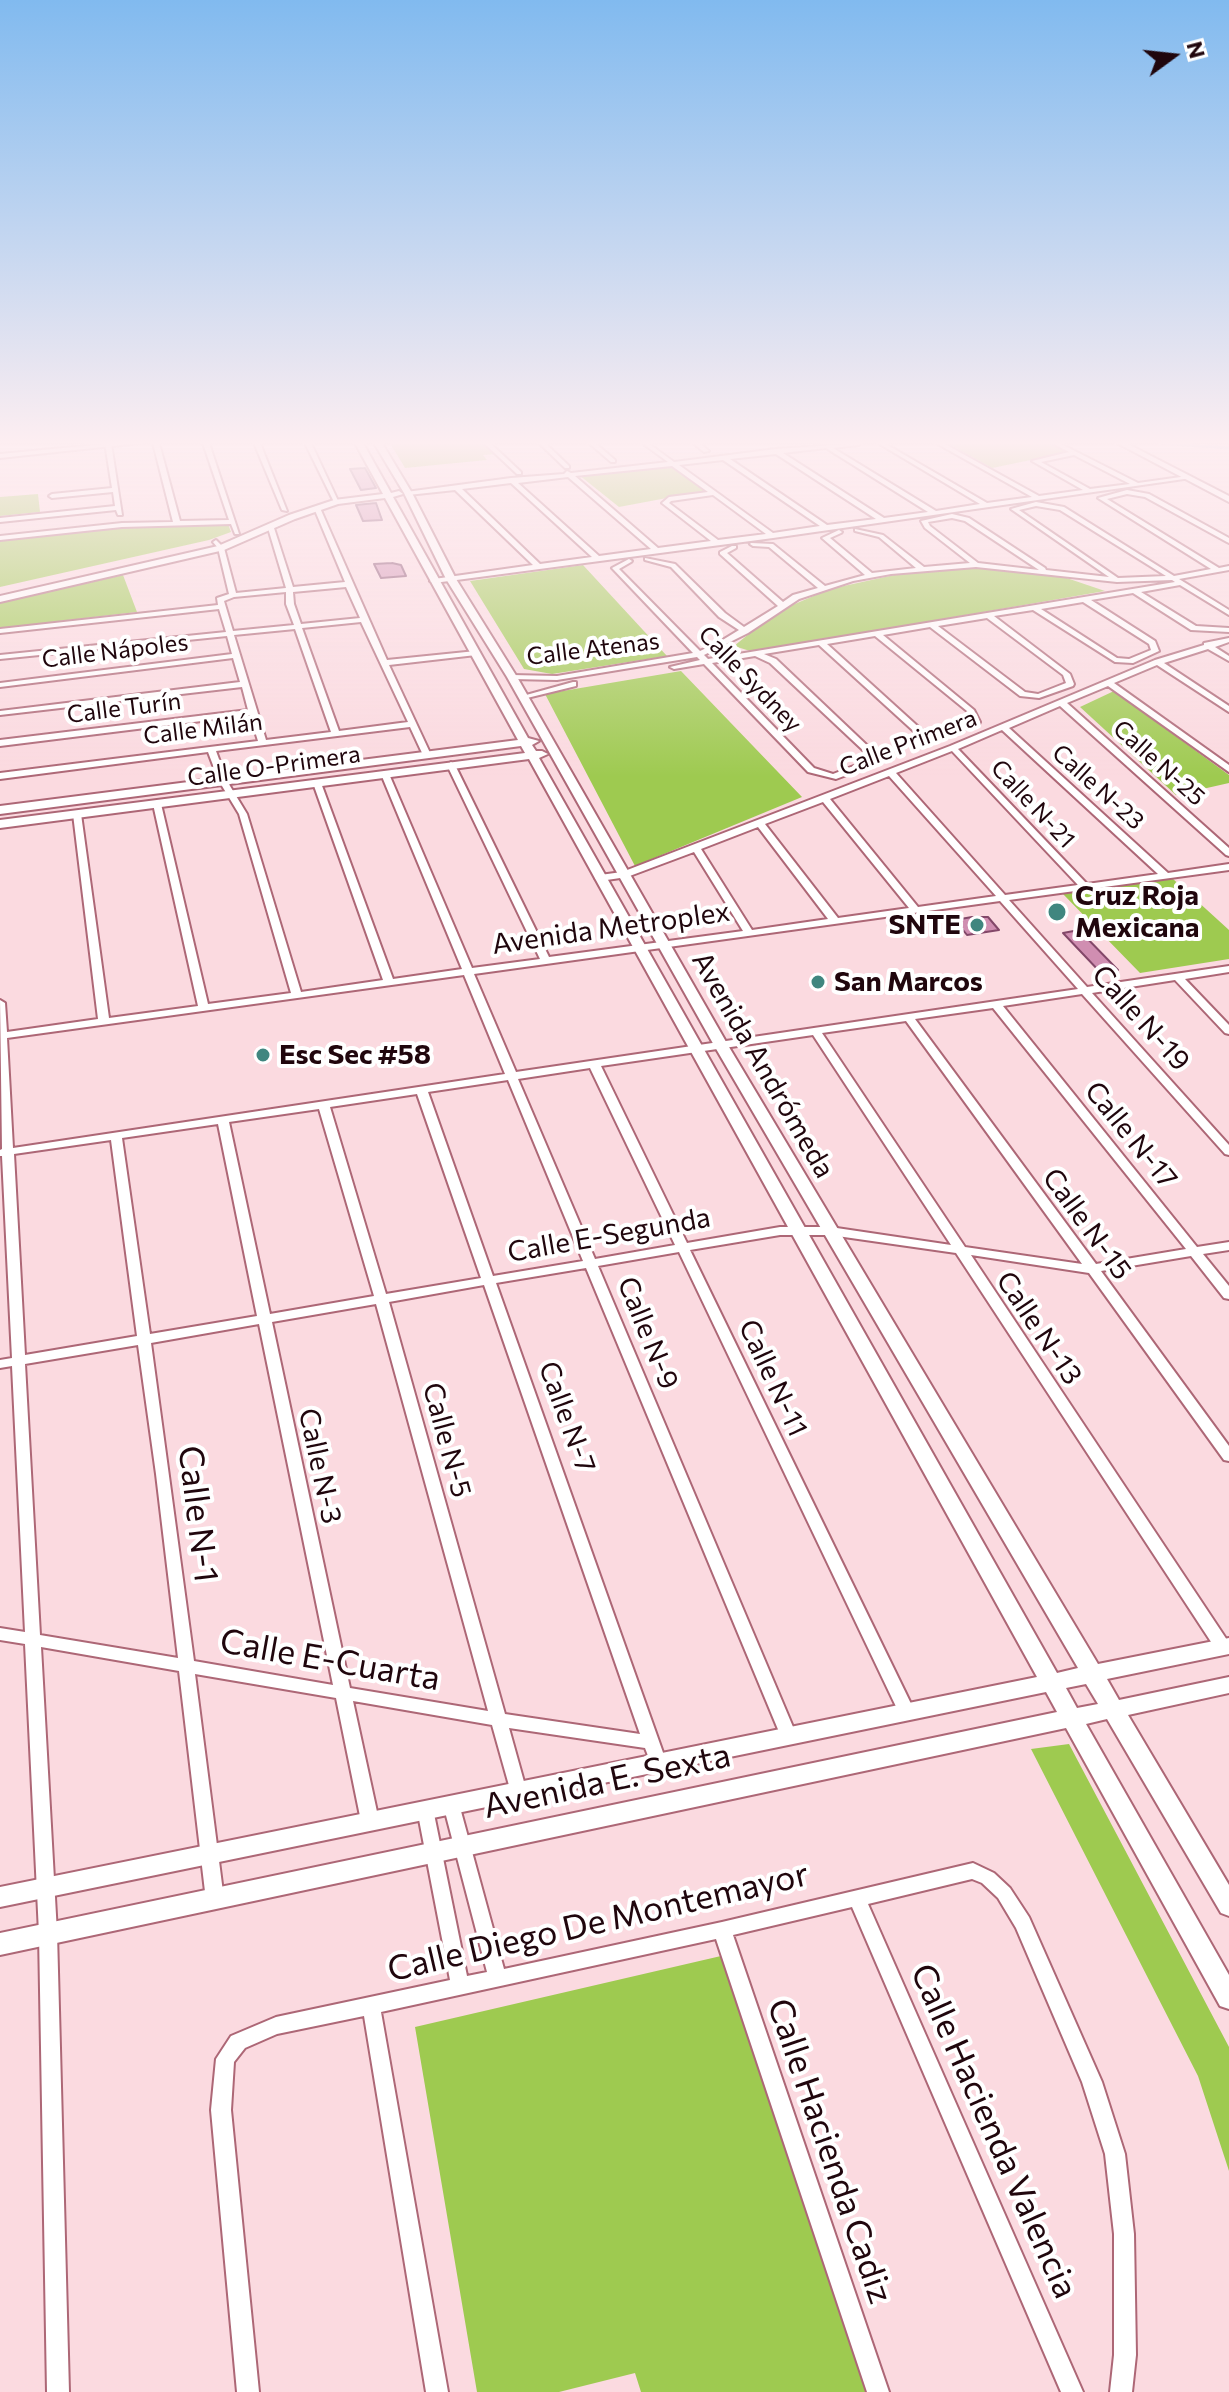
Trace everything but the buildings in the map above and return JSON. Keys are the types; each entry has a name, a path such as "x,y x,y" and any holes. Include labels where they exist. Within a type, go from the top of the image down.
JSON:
{"street":[{"path":"0,591 172,555"},
{"path":"0,599 179,555"},
{"path":"221,555 233,595"},
{"path":"279,555 297,626 336,733"},
{"path":"338,555 364,620 427,755"},
{"name":"Avenida Andrómeda","path":"421,555 1229,1998"},
{"name":"Avenida Andrómeda","path":"439,555 512,677 722,1047 1229,1906"},
{"path":"526,555 539,567"},
{"path":"593,555 598,559"},
{"path":"434,581 630,555"},
{"path":"724,555 780,604"},
{"path":"783,555 822,587"},
{"path":"845,555 870,575"},
{"path":"903,555 921,568"},
{"path":"963,555 976,565"},
{"path":"1020,555 1045,571"},
{"path":"1079,555 1117,580"},
{"path":"1135,555 1229,613"},
{"path":"1193,555 1218,570"},
{"name":"Calle Sydney","path":"745,631 722,615 669,563 658,559 616,565 616,570 811,770 826,776 839,776 870,763 873,756 773,661 757,654"},
{"name":"Calle Atenas","path":"523,697 699,654 745,631 780,604 822,587 870,575 976,565 1117,580 1172,578 1229,568"},
{"name":"Calle Atenas","path":"512,677 557,678 707,662 1229,576"},
{"name":"Calle Atenas","path":"1076,577 1104,587 1110,595"},
{"path":"262,742 220,600 233,595 351,584"},
{"path":"1134,591 1200,630 1229,630"},
{"path":"1035,608 1111,658 1130,661 1152,653 1155,647 1084,599"},
{"path":"0,631 222,607"},
{"path":"932,625 1016,691 1031,696 1067,687 1070,679 989,616"},
{"path":"0,657 364,620"},
{"path":"821,643 922,734 943,735 972,725 976,716 877,634"},
{"name":"Calle Primera","path":"600,878 624,875 696,848 953,748 1158,662 1229,640"},
{"name":"Calle Atenas","path":"724,643 736,652 757,654"},
{"path":"1207,645 1229,659"},
{"path":"384,663 476,653"},
{"name":"Calle Nápoles","path":"0,685 235,656"},
{"path":"1158,662 1229,710"},
{"path":"0,713 243,684"},
{"path":"1110,684 1229,769"},
{"name":"Calle N-25","path":"1062,703 1229,853"},
{"name":"Calle Turín","path":"0,743 252,712"},
{"name":"Calle Milán","path":"0,776 412,724"},
{"name":"Calle N-23","path":"1003,727 1166,876"},
{"name":"Calle O-Primera","path":"0,810 427,755 550,746"},
{"name":"Calle O-Primera","path":"0,824 451,765 529,748"},
{"name":"Calle N-21","path":"953,748 1085,887"},
{"path":"211,749 223,781 243,814 297,996"},
{"path":"451,765 546,961"},
{"name":"Calle N-19","path":"890,772 1229,1152"},
{"name":"Calle N-9","path":"385,774 788,1734"},
{"path":"317,783 389,983"},
{"path":"824,798 916,910"},
{"path":"157,804 204,1009"},
{"path":"77,814 104,1022"},
{"path":"759,823 835,921"},
{"path":"696,848 749,933"},
{"name":"Avenida Metroplex","path":"1,1036 1229,867"},
{"path":"5,1152 1086,993 1229,969"},
{"path":"1178,977 1229,1031"},
{"path":"0,1003 5,1152 21,1361 48,1933 58,2392"},
{"name":"Calle N-17","path":"997,1006 1229,1295"},
{"name":"Calle N-15","path":"910,1019 1229,1456"},
{"name":"Calle N-13","path":"817,1033 1226,1647"},
{"name":"Calle N-11","path":"595,1066 907,1712"},
{"name":"Calle N-7","path":"422,1091 655,1752"},
{"name":"Calle N-5","path":"324,1106 518,1789"},
{"name":"Calle N-3","path":"223,1121 370,1821"},
{"name":"Calle N-1","path":"116,1137 215,1900"},
{"name":"Calle E-Segunda","path":"0,1364 684,1246 798,1230 830,1231 1090,1269 1229,1246"},
{"name":"Calle E-Cuarta","path":"0,1634 496,1719 655,1752"},
{"name":"Avenida E. Sexta","path":"0,1897 451,1804 655,1752 788,1734 1226,1647"},
{"name":"Avenida E. Sexta","path":"0,1944 1229,1685"},
{"path":"451,1804 497,1976"},
{"path":"425,1809 460,1986"},
{"name":"Calle Diego De Montemayor","path":"248,2392 221,2083 225,2059 238,2042 257,2032 371,2005 722,1930 973,1871 988,1878 1004,1893 1057,1997 1092,2082 1115,2154 1124,2234 1125,2355 1121,2392"},
{"name":"Calle Hacienda Valencia","path":"856,1897 1072,2392"},
{"name":"Calle Hacienda Cadiz","path":"722,1930 878,2392"},
{"path":"371,2005 437,2392"}],"green space":[{"path":"0,555 144,555 0,587"},
{"path":"583,565 667,656 552,674 524,669 470,581"},
{"path":"971,567 1046,571 1105,591 781,647 750,651 734,646 776,612 830,589 908,572"},
{"path":"123,575 137,612 0,628 0,603"},
{"path":"681,671 802,797 635,866 545,694"},
{"path":"1114,691 1229,775 1229,783 1176,795 1080,707"},
{"path":"1173,879 1229,930 1229,959 1140,973 1063,894"},
{"path":"1069,1744 1229,2047 1229,2171 1198,2076 1031,1749"},
{"path":"721,1956 870,2392 641,2392 635,2373 559,2392 477,2392 415,2027"}],"place":[{"name":"Cruz Roja Mexicana","path":"1057,912"},
{"name":"SNTE","path":"977,925"},
{"name":"San Marcos","path":"818,982"},
{"name":"Esc Sec #58","path":"263,1055"}]}
